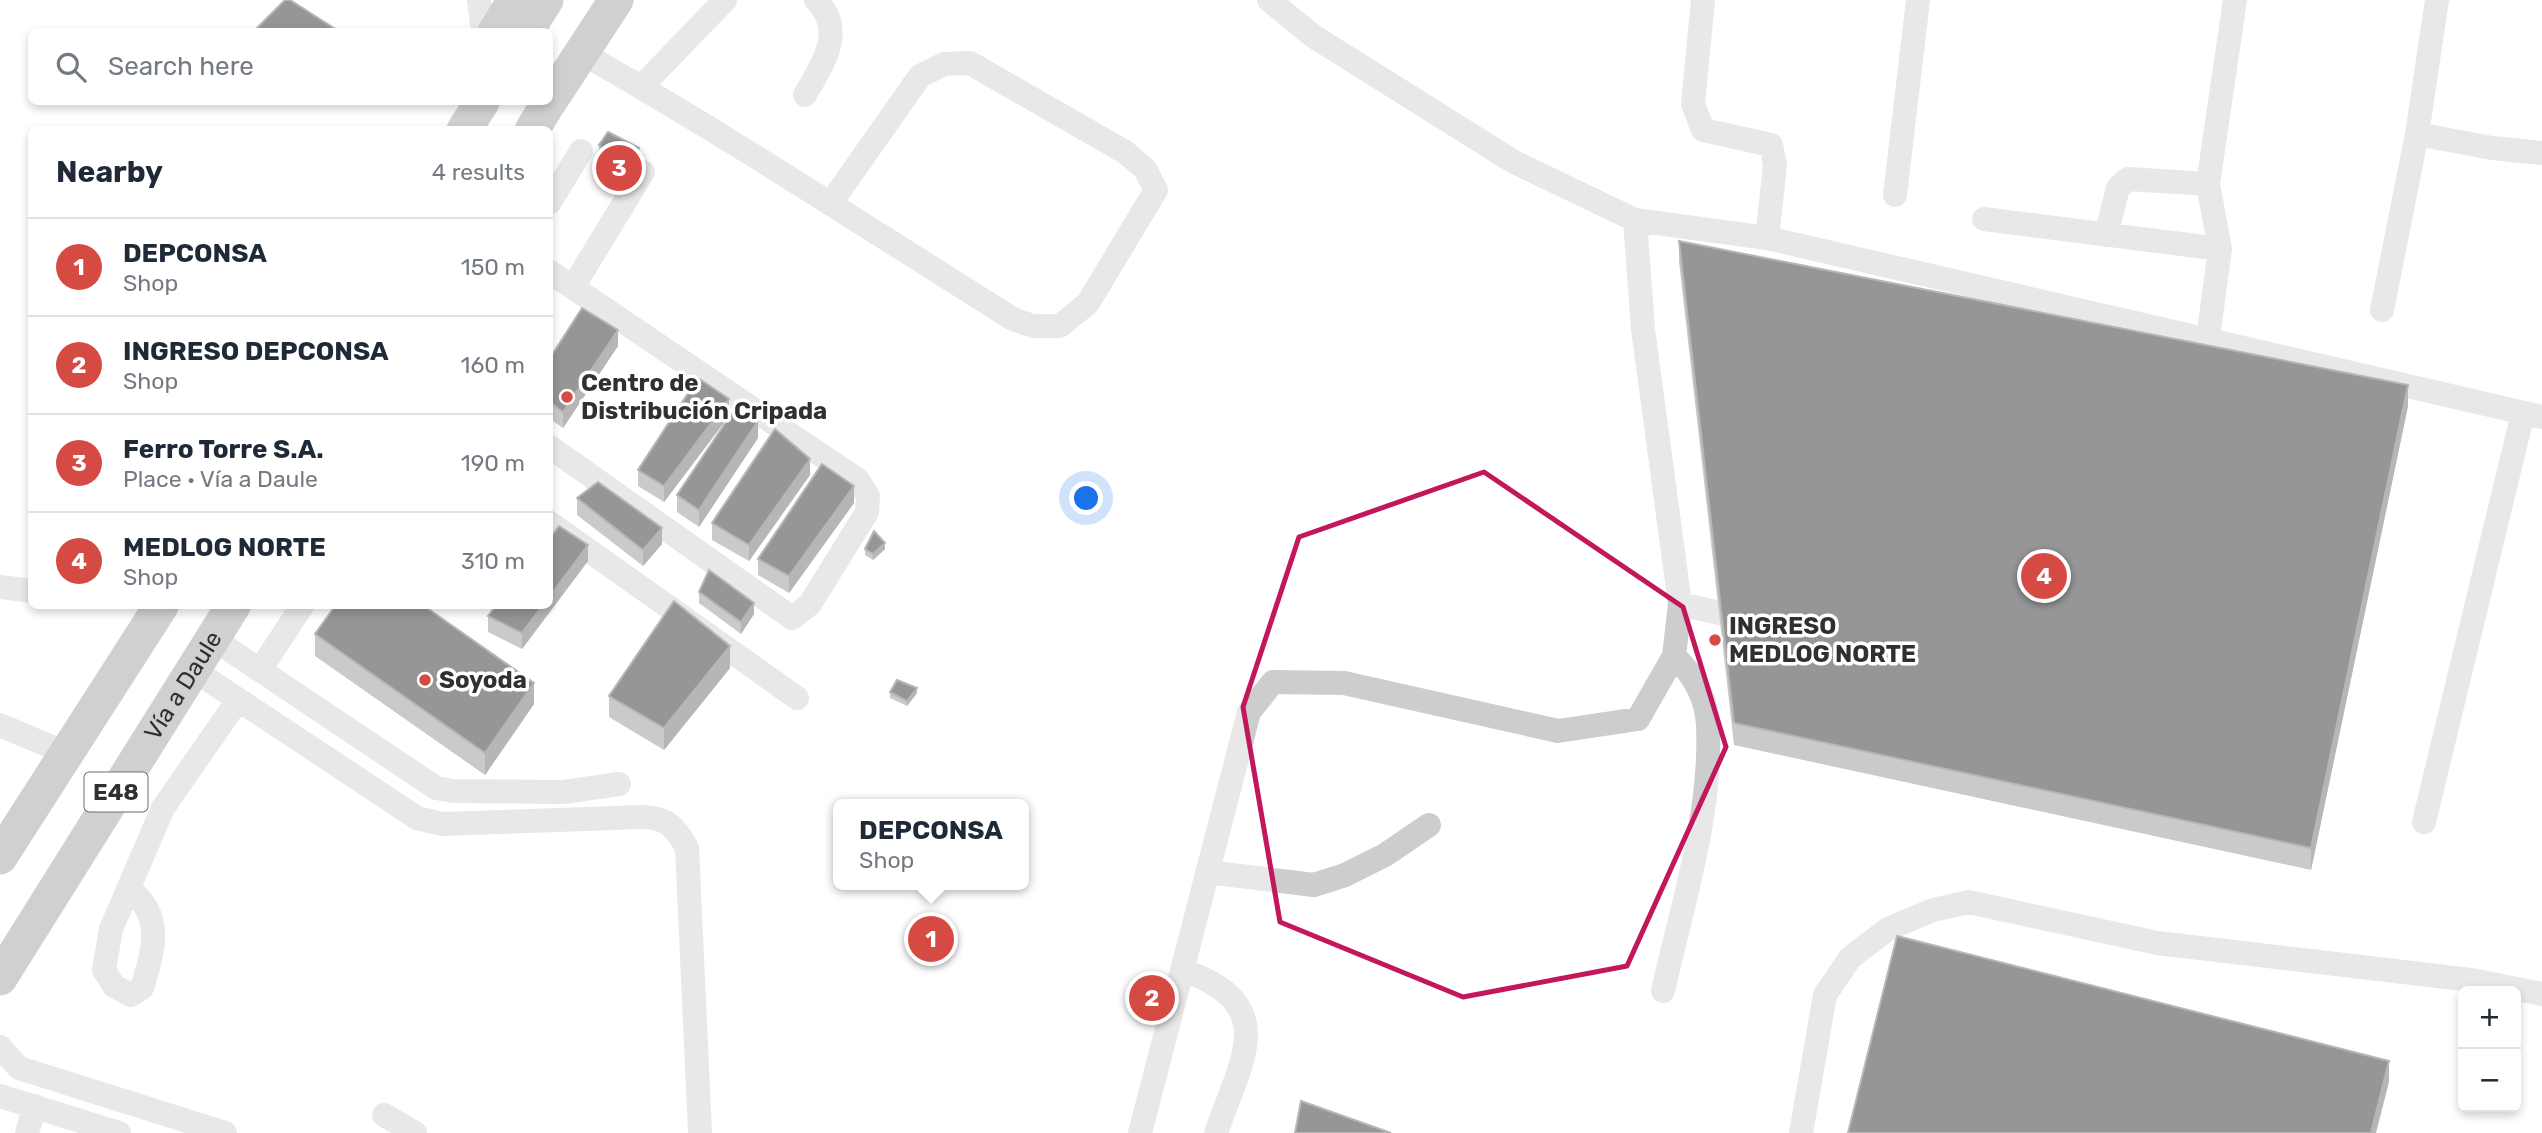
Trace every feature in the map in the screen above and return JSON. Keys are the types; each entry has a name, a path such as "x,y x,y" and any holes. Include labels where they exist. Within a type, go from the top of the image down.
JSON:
{"highway":[{"path":"494,28 500,0"},
{"path":"496,28 514,0"},
{"path":"528,28 545,0"},
{"path":"553,95 616,0"},
{"path":"586,45 625,0"},
{"path":"450,126 460,105"},
{"path":"467,126 480,105"},
{"path":"534,126 547,105"},
{"name":"E48","path":"0,857 159,609"},
{"name":"Vía a Daule","path":"0,978 231,609"}],"street":[{"path":"479,0 482,28"},
{"path":"642,86 725,0"},
{"path":"805,95 831,50 832,24 816,0"},
{"path":"1269,0 1313,36 1514,162 1636,219 1767,239 2208,338 2533,415 2424,822"},
{"path":"1703,0 1693,104 1703,130 1771,145 1775,164 1767,239"},
{"path":"1895,195 1918,0"},
{"path":"2208,338 2220,249 2208,184 2235,0"},
{"path":"2382,310 2417,134 2437,0"},
{"path":"586,45 642,86 1013,319 1033,326 1060,326 1088,303 1156,190 1145,169 1125,152 970,63 944,64 920,76 830,204"},
{"path":"2417,134 2492,148 2542,153"},
{"path":"553,197 581,151"},
{"path":"573,287 643,172"},
{"path":"2106,235 2118,187 2128,179 2208,184"},
{"path":"1140,1133 1249,712 1273,681 1343,683 1558,731 1638,719 1675,656 1680,604 1643,329 1636,219"},
{"path":"1984,219 2220,249"},
{"path":"553,274 858,481 868,496 867,512 810,604 792,618 553,449"},
{"path":"553,525 797,698"},
{"path":"0,587 28,590"},
{"path":"1680,604 1775,625"},
{"path":"260,670 300,609"},
{"path":"212,638 436,788 453,791 564,792 619,784"},
{"path":"1663,991 1698,827 1704,789 1708,725 1703,700 1692,673 1675,656"},
{"path":"192,669 417,818 442,824 644,817 658,818 671,824 687,848 700,1133"},
{"path":"129,889 163,808 238,700"},
{"path":"0,725 66,753"},
{"path":"1207,872 1314,885 1345,875 1385,855 1429,825"},
{"path":"1801,1133 1825,995 1850,958 1888,929 1933,910 1969,902 2157,943 2471,980 2542,994"},
{"path":"1182,970 1208,979 1230,994 1244,1015 1248,1039 1216,1133"},
{"path":"0,1047 19,1068 225,1133"},
{"path":"0,1096 102,1130"},
{"path":"27,1133 35,1106"},
{"path":"384,1115 415,1133"}],"highlighted area":[{"path":"1484,472 1683,607 1726,747 1627,966 1463,997 1280,922 1243,707 1299,537"}],"building":[{"path":"285,0 290,0 334,28 257,28"},
{"path":"608,132 639,148 630,164 599,145"},
{"path":"1679,241 2408,385 2311,848 1734,723"},
{"name":"Centro de Distribución Cripada","path":"582,308 618,330 563,412 553,404 553,353"},
{"path":"698,378 729,399 664,486 638,470"},
{"path":"736,407 758,421 699,510 677,495"},
{"path":"775,429 810,459 749,545 712,523"},
{"path":"822,464 854,486 789,576 758,559"},
{"path":"598,482 662,528 643,550 577,498"},
{"path":"559,526 588,545 553,592 553,534"},
{"path":"874,531 885,543 873,554 865,549"},
{"path":"709,570 754,603 741,622 699,592"},
{"path":"674,601 730,646 664,728 609,696"},
{"name":"Soyoda","path":"333,609 428,609 534,683 485,753 315,634"},
{"path":"494,609 540,609 522,633 488,616"},
{"path":"897,680 917,688 907,701 890,692"},
{"path":"1897,936 2389,1061 2371,1133 1848,1133"},
{"path":"1301,1101 1391,1133 1295,1133"}],"place":[{"name":"Ferro Torre S.A.","path":"619,168"},
{"name":"Centro de Distribución Cripada","path":"567,397"},
{"name":"MEDLOG NORTE","path":"2044,576"},
{"name":"INGRESO MEDLOG NORTE","path":"1715,640"},
{"name":"Soyoda","path":"425,680"},
{"name":"DEPCONSA","path":"931,939"},
{"name":"INGRESO DEPCONSA","path":"1152,998"}]}
